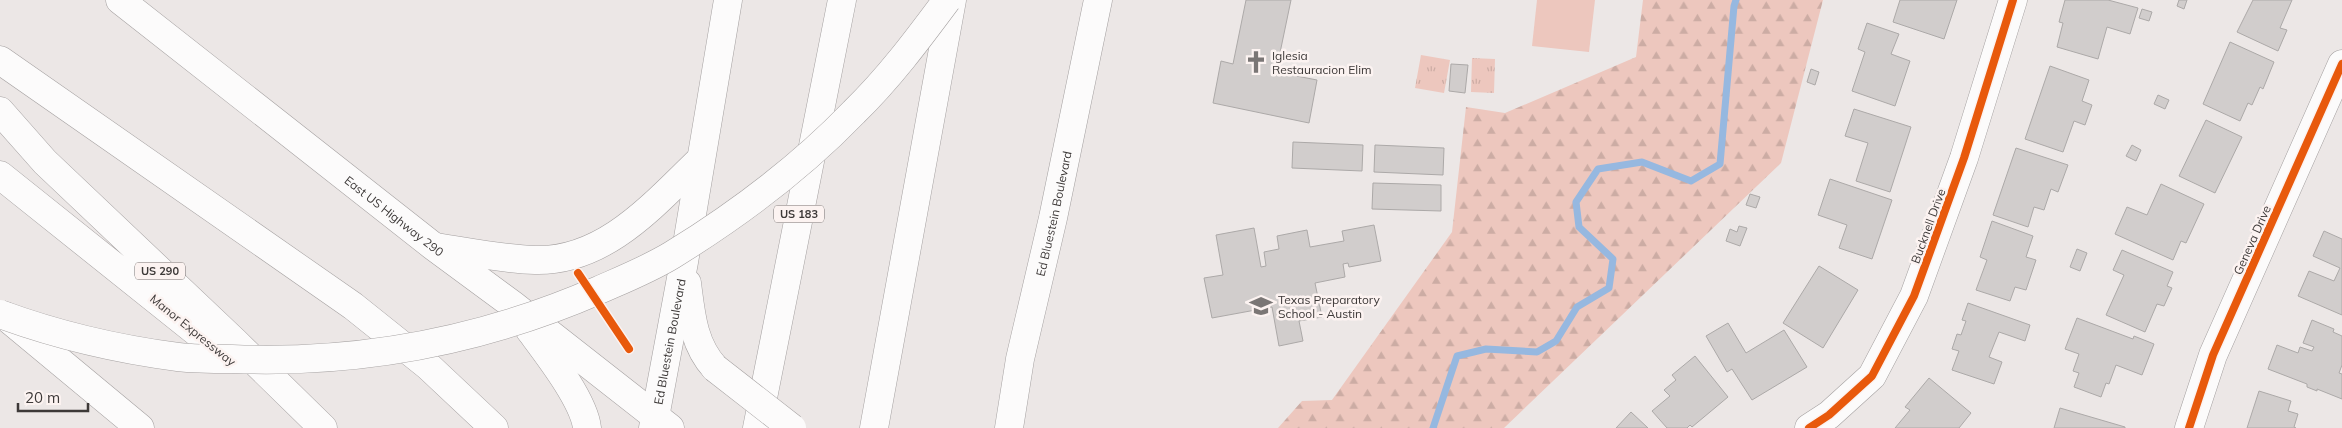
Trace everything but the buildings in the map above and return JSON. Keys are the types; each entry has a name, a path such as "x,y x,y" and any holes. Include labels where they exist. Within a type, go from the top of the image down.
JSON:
{"main road":[{"name":"East US Highway 290","path":"120,0 433,246 513,306 660,424"},
{"name":"Ed Bluestein Boulevard","path":"660,424 700,160 728,0"},
{"name":"US 183","path":"757,428 842,0"},
{"path":"0,313 49,332 143,351 179,357 262,360 319,359 443,343 508,325 576,300 654,264 716,226 757,196 806,158 854,112 898,64 947,0"},
{"path":"874,428 952,0"},
{"name":"Ed Bluestein Boulevard","path":"1009,428 1020,359 1053,218 1098,0"},
{"name":"Bucknell Drive","path":"1809,428 1829,415 1872,376 1914,296 1964,158 2013,0"},
{"path":"0,60 353,306 428,366 494,428"},
{"name":"Geneva Drive","path":"2189,428 2213,355 2342,64"},
{"name":"US 290","path":"0,111 45,162 323,428"},
{"path":"433,246 536,260 579,253 612,238 630,225 700,160"},
{"name":"Manor Expressway","path":"0,175 316,428"},
{"path":"684,262 692,321 698,343 705,357 715,368 792,428"},
{"path":"513,306 555,364 586,417 587,428"},
{"path":"0,313 140,428"}],"green space":[{"path":"1537,0 1595,0 1589,52 1532,46"},
{"path":"1643,0 1823,0 1781,163 1504,428 1278,428 1302,401 1332,400 1452,232 1466,107 1505,113 1636,57"},
{"path":"1421,55 1450,60 1444,93 1415,88"},
{"path":"1472,58 1495,59 1494,93 1471,92"}],"waterway":[{"path":"1433,428 1457,356 1486,349 1537,352 1556,341 1577,307 1609,288 1613,259 1579,227 1576,202 1598,169 1642,162 1691,181 1720,164 1736,0"}],"cycle path":[{"path":"1809,428 1829,415 1872,376 1914,296 1964,158 2013,0"},
{"path":"2189,428 2213,355 2342,64"},
{"path":"578,273 629,349"}],"place":[{"name":"Iglesia Restauracion Elim","path":"1256,62"},
{"name":"Texas Preparatory School - Austin","path":"1261,306"}]}
